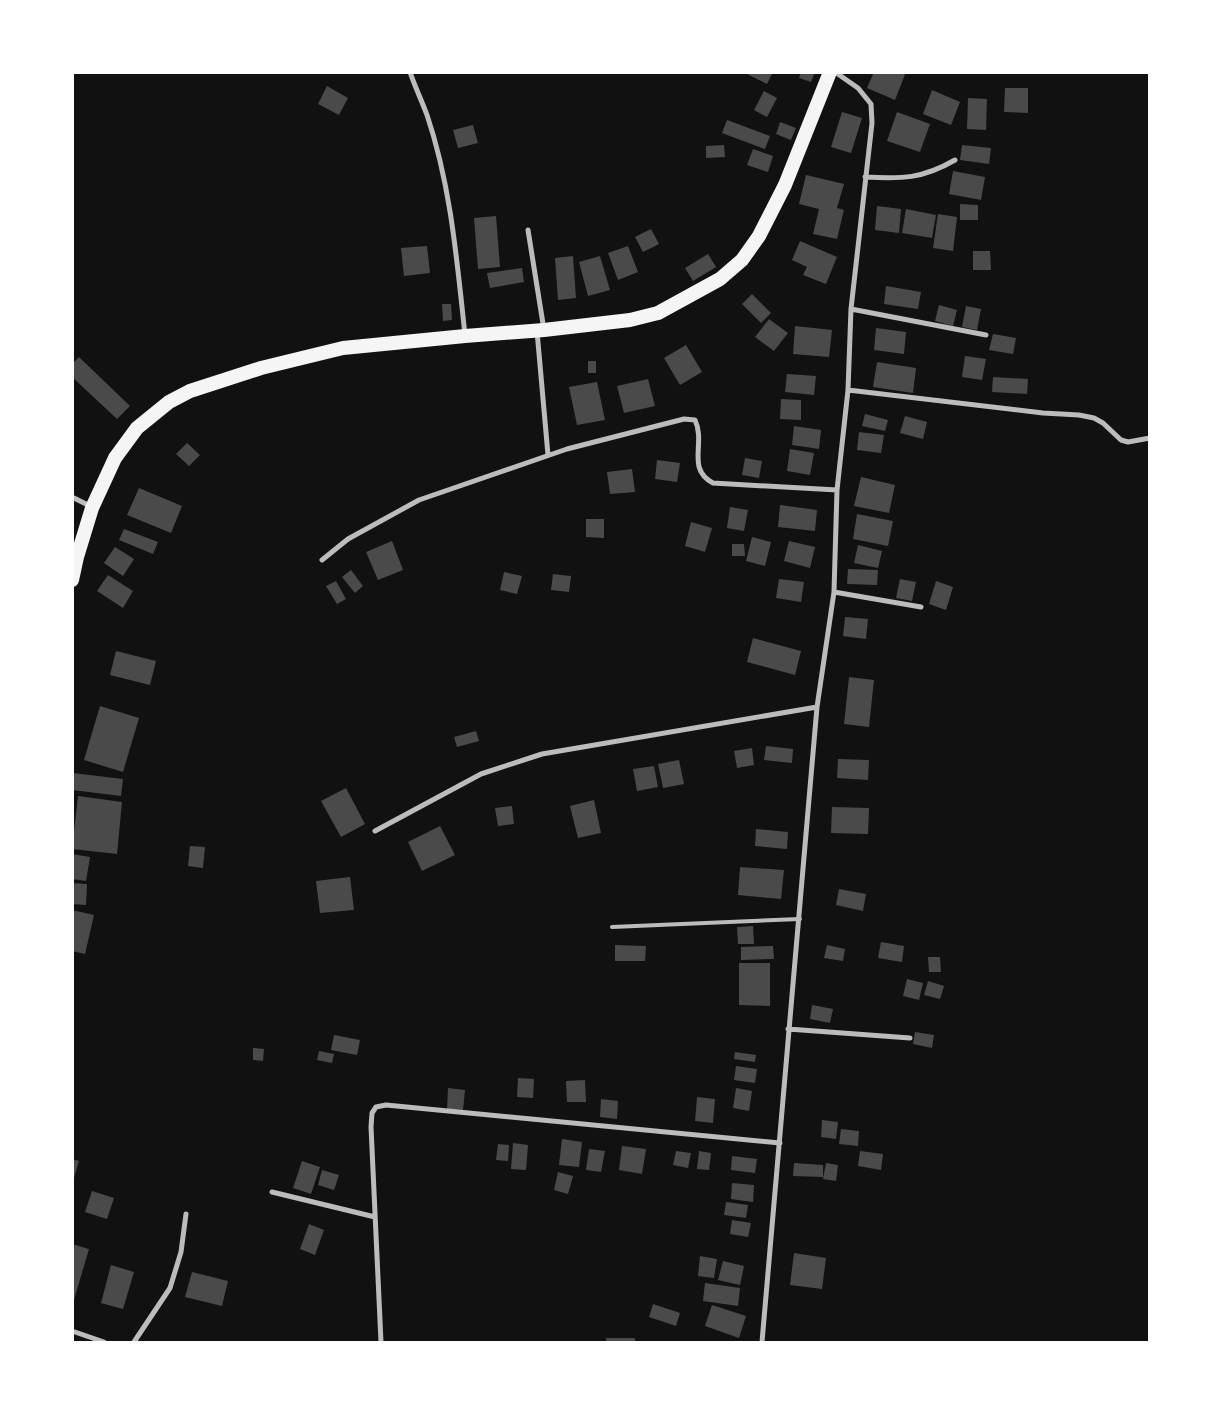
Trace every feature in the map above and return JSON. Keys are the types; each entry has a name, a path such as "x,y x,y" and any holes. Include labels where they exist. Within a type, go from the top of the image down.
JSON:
{"highway":[{"path":"72,580 77,556 92,508 115,458 137,428 169,402 190,391 262,368 343,348 630,320 658,313 720,280 742,260 759,236 785,185 830,72"}],"street":[{"path":"410,72 427,116 445,183 454,238 465,336"},
{"path":"762,1342 817,708 834,592 837,490 848,390 851,308 872,123 871,104 858,88 835,72"},
{"path":"865,177 898,179 920,176 955,160"},
{"path":"528,230 540,330 548,455"},
{"path":"851,308 986,335"},
{"path":"848,390 1094,418 1103,423 1121,440 1128,442 1150,438"},
{"path":"322,560 348,539 419,500 567,449 684,419 695,420 699,428 698,468 704,478 713,483 837,490"},
{"path":"72,497 92,508"},
{"path":"834,592 921,607"},
{"path":"375,830 481,774 542,754 817,708"},
{"path":"788,1029 910,1038"},
{"path":"381,1342 372,1114 376,1107 386,1105 780,1143"},
{"path":"272,1192 375,1217"},
{"path":"134,1342 170,1288 181,1252 186,1214"},
{"path":"72,1331 104,1342"}],"lane":[{"path":"612,927 800,919"}],"building":[{"path":"743,72 773,72 767,84"},
{"path":"801,72 815,72 811,82 799,78"},
{"path":"874,72 906,72 895,100 867,88"},
{"path":"327,86 348,98 339,115 318,104"},
{"path":"1005,88 1028,88 1028,113 1004,112"},
{"path":"932,90 960,102 951,125 923,114"},
{"path":"764,91 777,98 767,117 754,110"},
{"path":"968,98 987,99 986,130 967,129"},
{"path":"842,112 862,118 851,153 831,147"},
{"path":"897,112 930,124 920,152 887,141"},
{"path":"727,120 770,136 765,149 722,133"},
{"path":"780,122 796,128 791,140 776,134"},
{"path":"473,125 478,143 458,148 453,130"},
{"path":"724,145 725,157 706,158 706,146"},
{"path":"962,145 991,148 989,164 960,160"},
{"path":"753,149 773,156 768,172 747,165"},
{"path":"953,171 985,177 981,200 949,194"},
{"path":"806,175 844,184 837,208 844,210 837,239 813,234 819,209 799,204"},
{"path":"960,204 978,205 978,220 960,220"},
{"path":"877,206 901,209 899,233 875,230"},
{"path":"906,209 936,215 932,238 902,233"},
{"path":"938,214 957,217 953,251 933,248"},
{"path":"496,216 500,267 478,269 474,218"},
{"path":"651,229 659,244 643,252 635,237"},
{"path":"800,241 837,257 826,284 803,275 807,267 792,260"},
{"path":"427,246 430,273 404,276 401,248"},
{"path":"628,246 638,272 618,280 608,253"},
{"path":"973,251 990,251 991,270 973,270"},
{"path":"708,254 716,267 693,281 685,268"},
{"path":"573,256 576,298 558,300 555,258"},
{"path":"600,256 610,290 588,296 579,262"},
{"path":"522,268 524,282 490,288 487,273"},
{"path":"886,286 921,292 918,309 884,304"},
{"path":"752,294 771,313 761,323 742,304"},
{"path":"442,304 451,304 452,320 443,321"},
{"path":"939,305 957,310 953,326 935,321"},
{"path":"966,306 981,309 977,330 962,327"},
{"path":"769,319 788,333 774,351 755,337"},
{"path":"795,326 832,330 829,357 793,354"},
{"path":"876,328 906,332 904,354 874,350"},
{"path":"993,334 1016,338 1013,354 989,350"},
{"path":"686,345 702,372 680,385 664,358"},
{"path":"965,356 986,359 982,380 962,377"},
{"path":"79,357 130,406 117,419 72,377 72,364"},
{"path":"588,361 596,361 596,373 588,373"},
{"path":"877,362 916,368 913,393 873,387"},
{"path":"787,374 816,376 814,395 785,392"},
{"path":"993,377 1028,379 1027,394 992,392"},
{"path":"648,379 655,406 624,413 617,386"},
{"path":"597,382 605,420 577,425 569,387"},
{"path":"781,399 801,400 801,420 780,419"},
{"path":"865,414 888,420 885,431 862,426"},
{"path":"905,416 927,422 923,439 900,433"},
{"path":"794,426 821,430 819,449 792,445"},
{"path":"859,432 884,435 881,453 857,450"},
{"path":"187,443 200,455 189,466 176,454"},
{"path":"790,449 814,453 810,475 787,471"},
{"path":"745,458 762,461 759,478 742,475"},
{"path":"657,460 680,463 677,482 655,479"},
{"path":"632,469 635,492 610,494 607,472"},
{"path":"861,477 895,485 889,513 854,506"},
{"path":"139,488 182,506 171,533 127,515"},
{"path":"780,505 817,510 815,531 778,527"},
{"path":"730,507 748,510 744,531 727,528"},
{"path":"857,514 893,521 888,546 853,539"},
{"path":"586,519 604,519 604,538 586,537"},
{"path":"691,522 712,528 705,552 685,546"},
{"path":"124,529 158,542 153,554 119,540"},
{"path":"752,537 771,542 765,566 746,561"},
{"path":"392,541 403,570 378,580 366,552"},
{"path":"789,541 815,547 810,568 784,561"},
{"path":"732,544 744,544 745,556 732,556"},
{"path":"858,545 882,551 878,568 854,563"},
{"path":"115,547 134,559 123,576 104,563"},
{"path":"848,569 878,570 877,585 847,584"},
{"path":"351,570 363,586 355,593 342,577"},
{"path":"504,572 522,576 517,594 500,590"},
{"path":"553,574 571,576 569,592 551,590"},
{"path":"108,575 133,591 123,608 97,591"},
{"path":"779,579 804,582 801,602 776,598"},
{"path":"900,579 916,582 912,601 896,598"},
{"path":"336,581 346,599 337,604 326,586"},
{"path":"936,581 953,587 946,610 929,604"},
{"path":"845,617 868,619 866,639 843,636"},
{"path":"753,638 801,651 795,675 747,662"},
{"path":"116,651 156,661 150,685 110,675"},
{"path":"849,677 874,680 869,727 844,724"},
{"path":"100,706 139,718 123,772 84,760"},
{"path":"476,731 479,741 457,747 454,737"},
{"path":"766,746 793,749 792,763 764,760"},
{"path":"752,748 754,765 737,768 734,751"},
{"path":"838,759 869,760 868,780 837,778"},
{"path":"679,760 684,784 663,788 658,764"},
{"path":"654,766 658,787 637,791 633,769"},
{"path":"73,773 123,779 121,796 72,790"},
{"path":"346,788 365,824 341,837 321,801"},
{"path":"78,796 122,802 117,854 72,849"},
{"path":"594,800 601,833 578,838 570,806"},
{"path":"512,806 514,824 498,826 495,808"},
{"path":"832,807 869,808 868,834 831,833"},
{"path":"440,826 455,855 422,871 408,842"},
{"path":"756,829 788,832 787,849 755,846"},
{"path":"190,846 205,847 203,868 188,866"},
{"path":"72,854 90,857 86,881 72,879"},
{"path":"740,867 784,870 781,899 738,895"},
{"path":"350,877 354,910 320,913 316,881"},
{"path":"72,883 87,884 86,905 72,904"},
{"path":"839,889 866,894 863,911 836,905"},
{"path":"72,910 94,915 85,954 72,951"},
{"path":"753,926 754,944 738,944 737,927"},
{"path":"881,942 904,946 902,962 878,958"},
{"path":"615,945 646,946 645,961 615,961"},
{"path":"827,945 845,949 843,961 824,958"},
{"path":"773,946 774,959 741,960 741,947"},
{"path":"928,957 940,957 941,972 929,972"},
{"path":"739,963 770,963 770,1006 739,1005"},
{"path":"907,979 923,983 919,1000 903,996"},
{"path":"928,981 944,986 940,999 924,995"},
{"path":"812,1005 833,1009 830,1023 810,1019"},
{"path":"915,1032 934,1035 932,1048 913,1044"},
{"path":"334,1035 360,1040 357,1055 331,1050"},
{"path":"253,1048 264,1049 263,1061 253,1060"},
{"path":"319,1051 334,1054 332,1063 317,1060"},
{"path":"735,1052 756,1055 755,1062 734,1059"},
{"path":"736,1066 757,1069 755,1083 734,1080"},
{"path":"518,1078 534,1079 533,1098 517,1097"},
{"path":"585,1080 586,1102 567,1102 566,1081"},
{"path":"448,1088 465,1090 463,1110 447,1109"},
{"path":"736,1088 752,1091 749,1111 733,1108"},
{"path":"697,1097 715,1099 713,1123 695,1121"},
{"path":"601,1099 618,1101 617,1119 600,1117"},
{"path":"822,1120 838,1122 836,1139 821,1137"},
{"path":"841,1129 859,1131 858,1146 839,1144"},
{"path":"562,1139 582,1142 579,1167 559,1165"},
{"path":"513,1143 528,1145 526,1170 511,1169"},
{"path":"498,1144 509,1145 508,1161 496,1160"},
{"path":"622,1146 646,1149 642,1174 619,1170"},
{"path":"589,1149 605,1151 601,1172 586,1170"},
{"path":"676,1151 691,1153 688,1168 673,1165"},
{"path":"699,1151 711,1153 709,1170 697,1169"},
{"path":"860,1151 883,1154 881,1170 858,1166"},
{"path":"732,1156 757,1159 755,1173 731,1170"},
{"path":"72,1159 79,1161 74,1178 72,1178"},
{"path":"302,1161 320,1167 311,1194 293,1188"},
{"path":"794,1163 823,1165 823,1177 793,1176"},
{"path":"826,1163 838,1165 836,1181 823,1179"},
{"path":"322,1170 339,1175 334,1190 318,1185"},
{"path":"558,1172 573,1176 568,1194 554,1190"},
{"path":"732,1183 754,1185 753,1202 731,1199"},
{"path":"92,1191 114,1198 107,1219 85,1212"},
{"path":"726,1202 748,1205 746,1218 724,1215"},
{"path":"732,1220 751,1223 748,1237 730,1234"},
{"path":"309,1224 324,1230 315,1255 300,1249"},
{"path":"72,1244 89,1249 74,1300 72,1300"},
{"path":"794,1253 826,1258 822,1289 790,1285"},
{"path":"700,1256 717,1259 714,1278 698,1276"},
{"path":"723,1261 744,1266 740,1285 718,1280"},
{"path":"111,1265 134,1272 123,1309 101,1303"},
{"path":"192,1272 228,1281 222,1306 185,1297"},
{"path":"705,1283 740,1288 738,1306 703,1301"},
{"path":"653,1304 680,1313 676,1326 649,1317"},
{"path":"712,1305 746,1316 739,1338 705,1326"},
{"path":"606,1338 635,1338 635,1342 606,1342"}]}
